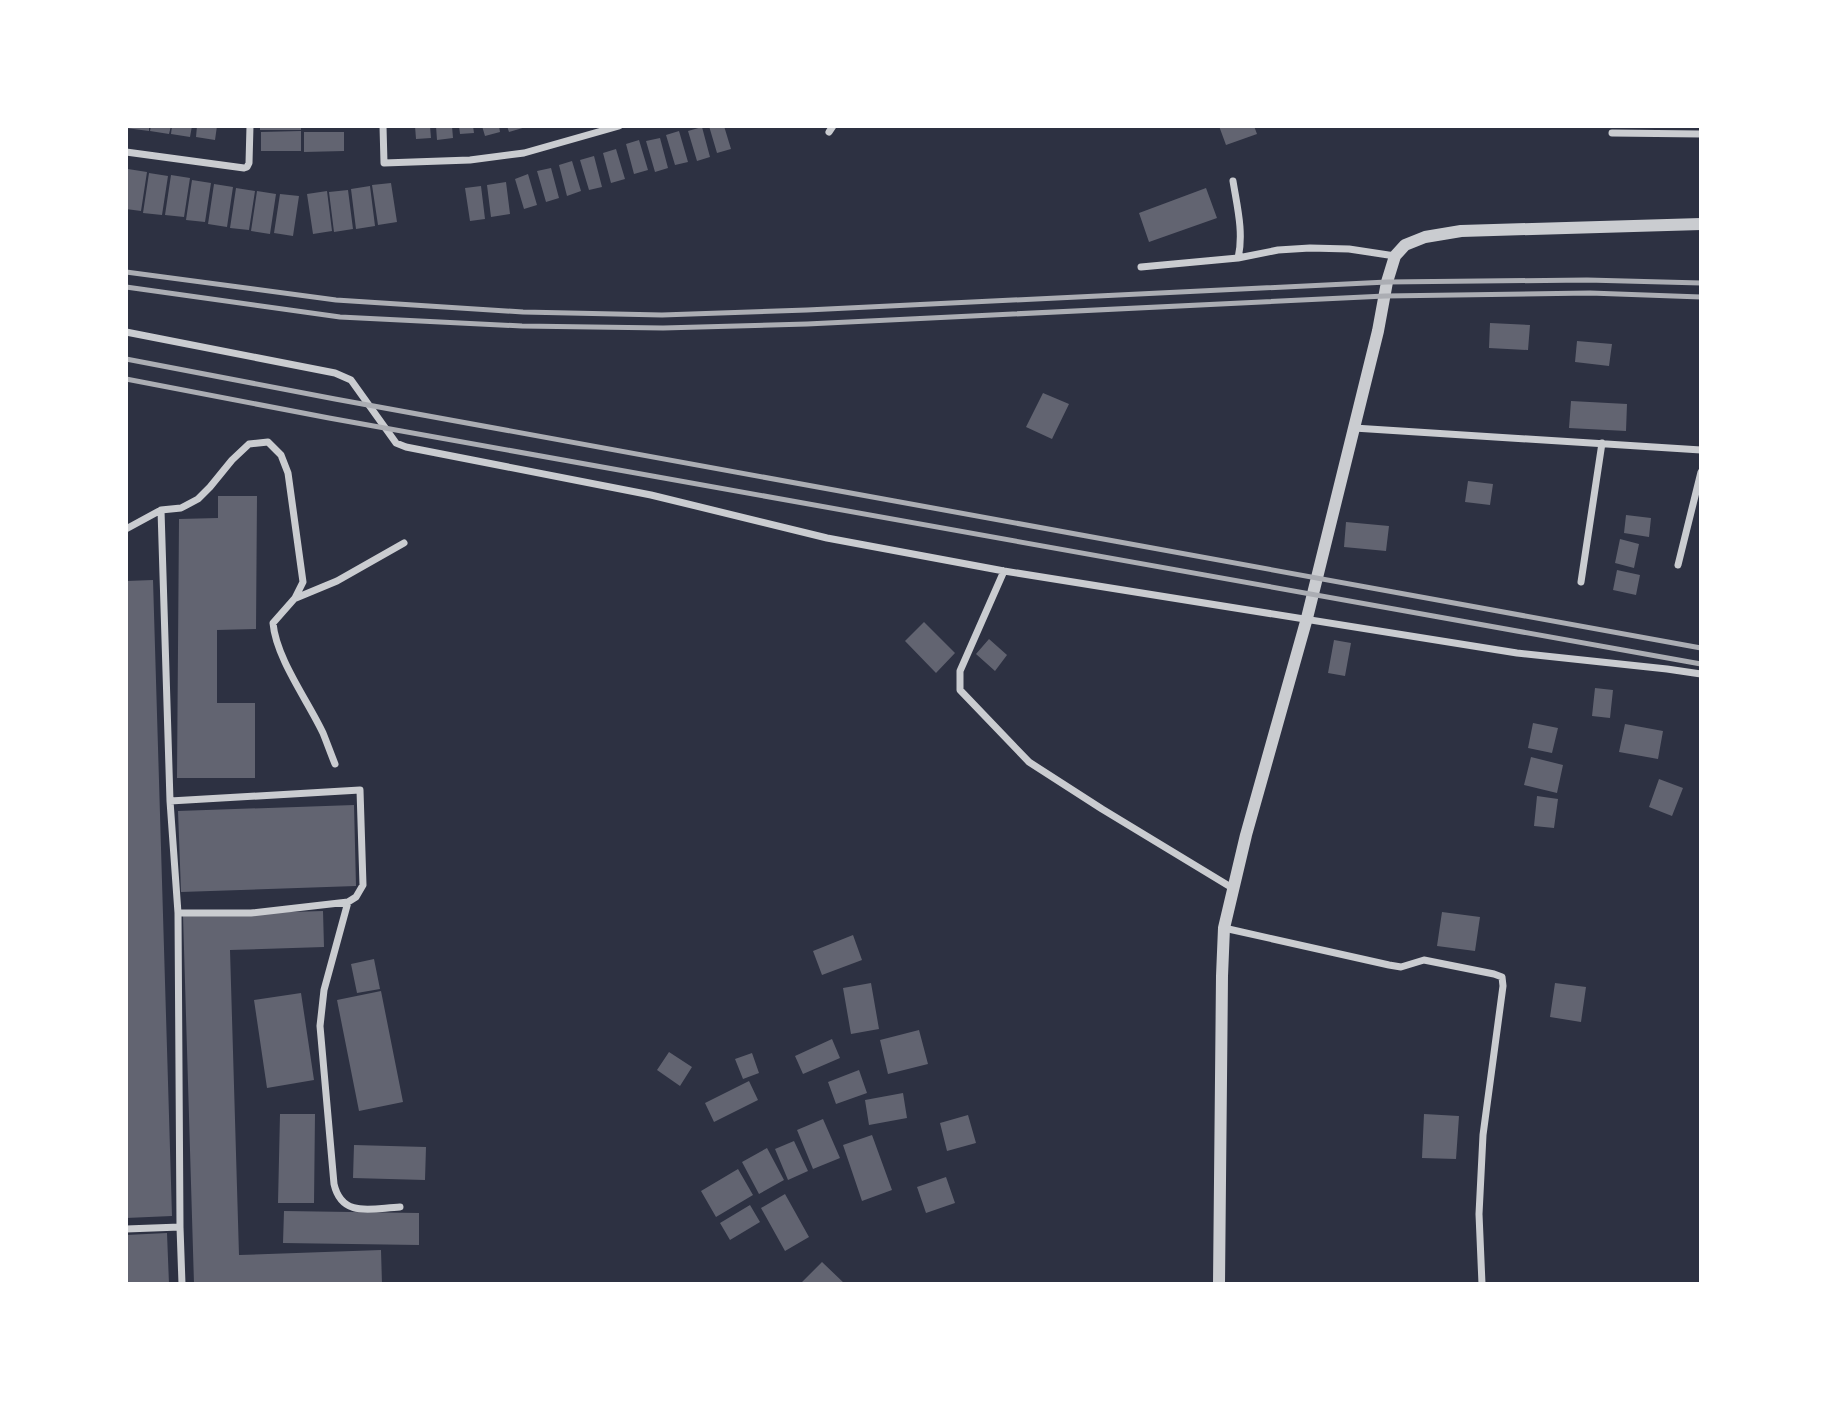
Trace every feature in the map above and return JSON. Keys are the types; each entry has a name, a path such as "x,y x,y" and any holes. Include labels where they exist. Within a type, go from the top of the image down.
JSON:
{"street":[{"path":"126,152 244,168 249,163 250,126"},
{"path":"383,126 384,163 470,160 524,153 619,126"},
{"path":"1612,132 1701,134"},
{"path":"1233,181 1241,234 1238,258"},
{"path":"1219,1284 1224,928 1246,835 1307,618 1395,256 1405,245 1426,237 1461,231 1701,224"},
{"path":"1141,267 1310,248 1349,249 1395,256"},
{"path":"126,332 335,373 351,380 396,443 406,446 651,495 827,538 1004,571 1517,653 1701,674"},
{"path":"1354,428 1701,450"},
{"path":"126,529 161,510 181,508 198,499 249,444 268,442 281,455 288,473 303,582 295,598 273,623 274,636 296,685 323,733 335,764"},
{"path":"1581,582 1602,443"},
{"path":"1678,565 1701,472"},
{"path":"161,510 170,801 178,913 182,1284"},
{"path":"295,598 337,581 404,543"},
{"path":"1004,571 960,671 960,690 1029,762 1234,889"},
{"path":"170,801 360,790 363,885 356,897 348,902 251,912 178,913"},
{"path":"348,902 324,990 320,1026 334,1184 340,1199 347,1206 356,1209 400,1207"},
{"path":"1224,928 1389,965 1401,967 1424,960 1502,977 1483,1135 1479,1214 1482,1284"},
{"path":"126,1230 180,1227"}],"building":[{"path":"149,126 149,131 126,128"},
{"path":"151,126 171,126 169,134 150,131"},
{"path":"172,126 192,126 190,137 171,134"},
{"path":"197,126 217,126 215,140 196,137"},
{"path":"260,126 301,126 301,130 260,130"},
{"path":"415,126 430,126 431,138 416,139"},
{"path":"436,126 452,126 453,138 437,140"},
{"path":"459,126 473,126 474,133 460,134"},
{"path":"482,126 499,126 500,132 485,136"},
{"path":"507,126 526,126 526,127 509,132"},
{"path":"709,126 724,126 731,149 717,153"},
{"path":"1219,126 1254,126 1257,134 1226,145"},
{"path":"702,127 710,157 697,161 688,131"},
{"path":"301,131 301,151 261,151 261,132"},
{"path":"679,131 688,162 675,165 666,135"},
{"path":"304,132 344,132 344,151 304,152"},
{"path":"660,138 668,168 655,172 646,141"},
{"path":"639,140 648,170 634,174 626,144"},
{"path":"616,149 625,179 611,183 603,153"},
{"path":"594,156 602,187 589,190 580,160"},
{"path":"572,161 581,191 567,196 559,165"},
{"path":"551,168 559,198 546,202 537,171"},
{"path":"128,169 147,172 141,211 126,209"},
{"path":"149,173 168,176 162,215 143,213"},
{"path":"528,174 537,205 524,209 515,179"},
{"path":"171,175 190,178 184,217 165,215"},
{"path":"192,180 211,183 205,222 186,220"},
{"path":"506,182 510,214 491,217 487,185"},
{"path":"391,183 397,222 378,225 372,185"},
{"path":"214,184 233,187 227,227 208,224"},
{"path":"370,186 375,226 356,229 351,189"},
{"path":"481,186 485,219 470,221 465,188"},
{"path":"236,188 255,191 249,230 230,228"},
{"path":"1206,188 1217,218 1149,242 1139,213"},
{"path":"348,190 353,229 334,232 329,192"},
{"path":"257,191 276,194 270,234 251,231"},
{"path":"327,191 332,231 313,234 307,194"},
{"path":"280,194 299,196 293,236 274,233"},
{"path":"1490,323 1530,325 1528,350 1489,348"},
{"path":"1577,341 1612,344 1609,366 1575,362"},
{"path":"1043,393 1069,404 1052,439 1026,427"},
{"path":"1571,401 1627,404 1626,431 1569,428"},
{"path":"1468,481 1493,484 1490,505 1465,502"},
{"path":"218,496 257,496 256,629 217,630 217,703 255,703 255,778 177,778 179,519 218,518"},
{"path":"1626,515 1651,518 1649,537 1624,533"},
{"path":"1346,522 1389,526 1386,551 1344,547"},
{"path":"1620,539 1639,544 1634,568 1615,563"},
{"path":"1617,570 1640,575 1636,595 1613,590"},
{"path":"153,580 172,1216 126,1218 126,581"},
{"path":"924,622 955,653 936,673 905,641"},
{"path":"989,639 1007,655 995,671 976,654"},
{"path":"1334,640 1351,643 1345,676 1328,673"},
{"path":"1595,688 1613,690 1610,718 1592,716"},
{"path":"1533,723 1558,728 1552,753 1528,748"},
{"path":"1625,724 1663,731 1658,759 1619,752"},
{"path":"1531,757 1563,765 1557,793 1524,785"},
{"path":"1659,779 1683,788 1672,816 1649,807"},
{"path":"1537,796 1558,799 1554,828 1534,826"},
{"path":"354,805 356,886 181,892 178,811"},
{"path":"323,911 324,947 230,950 239,1255 381,1250 382,1284 194,1284 183,915"},
{"path":"1442,912 1480,917 1475,951 1437,946"},
{"path":"853,935 862,960 822,975 813,951"},
{"path":"374,959 380,989 357,993 351,964"},
{"path":"871,983 879,1029 851,1034 843,988"},
{"path":"1555,983 1586,987 1581,1022 1550,1017"},
{"path":"381,991 403,1102 359,1111 337,1000"},
{"path":"301,993 314,1080 267,1088 254,1000"},
{"path":"919,1030 928,1064 888,1074 880,1040"},
{"path":"832,1039 840,1058 803,1074 795,1056"},
{"path":"669,1052 692,1067 680,1086 657,1070"},
{"path":"752,1053 759,1073 743,1079 735,1059"},
{"path":"859,1070 867,1093 836,1104 828,1082"},
{"path":"749,1081 758,1100 714,1122 705,1103"},
{"path":"903,1093 907,1118 869,1125 865,1100"},
{"path":"280,1114 315,1114 314,1203 278,1203"},
{"path":"1424,1114 1459,1116 1456,1159 1422,1158"},
{"path":"968,1115 976,1143 947,1151 940,1123"},
{"path":"823,1119 840,1158 813,1169 797,1130"},
{"path":"872,1135 892,1190 862,1201 843,1145"},
{"path":"794,1141 808,1171 788,1180 775,1149"},
{"path":"354,1145 426,1147 425,1180 353,1178"},
{"path":"767,1148 784,1180 759,1194 742,1162"},
{"path":"738,1169 753,1195 716,1217 701,1191"},
{"path":"946,1177 955,1203 926,1213 917,1187"},
{"path":"785,1194 809,1237 785,1251 761,1208"},
{"path":"750,1205 760,1222 730,1240 720,1223"},
{"path":"284,1211 419,1213 419,1245 283,1243"},
{"path":"167,1233 169,1284 126,1284 126,1235"},
{"path":"822,1262 845,1284 800,1284"}],"railway":[{"path":"126,272 336,300 523,312 662,315 1387,282 1587,280 1701,283"},
{"path":"126,287 340,317 522,326 663,328 807,324 1385,296 1590,293 1701,297"},
{"path":"126,359 1701,648"},
{"path":"126,379 329,418 1701,664"}]}
